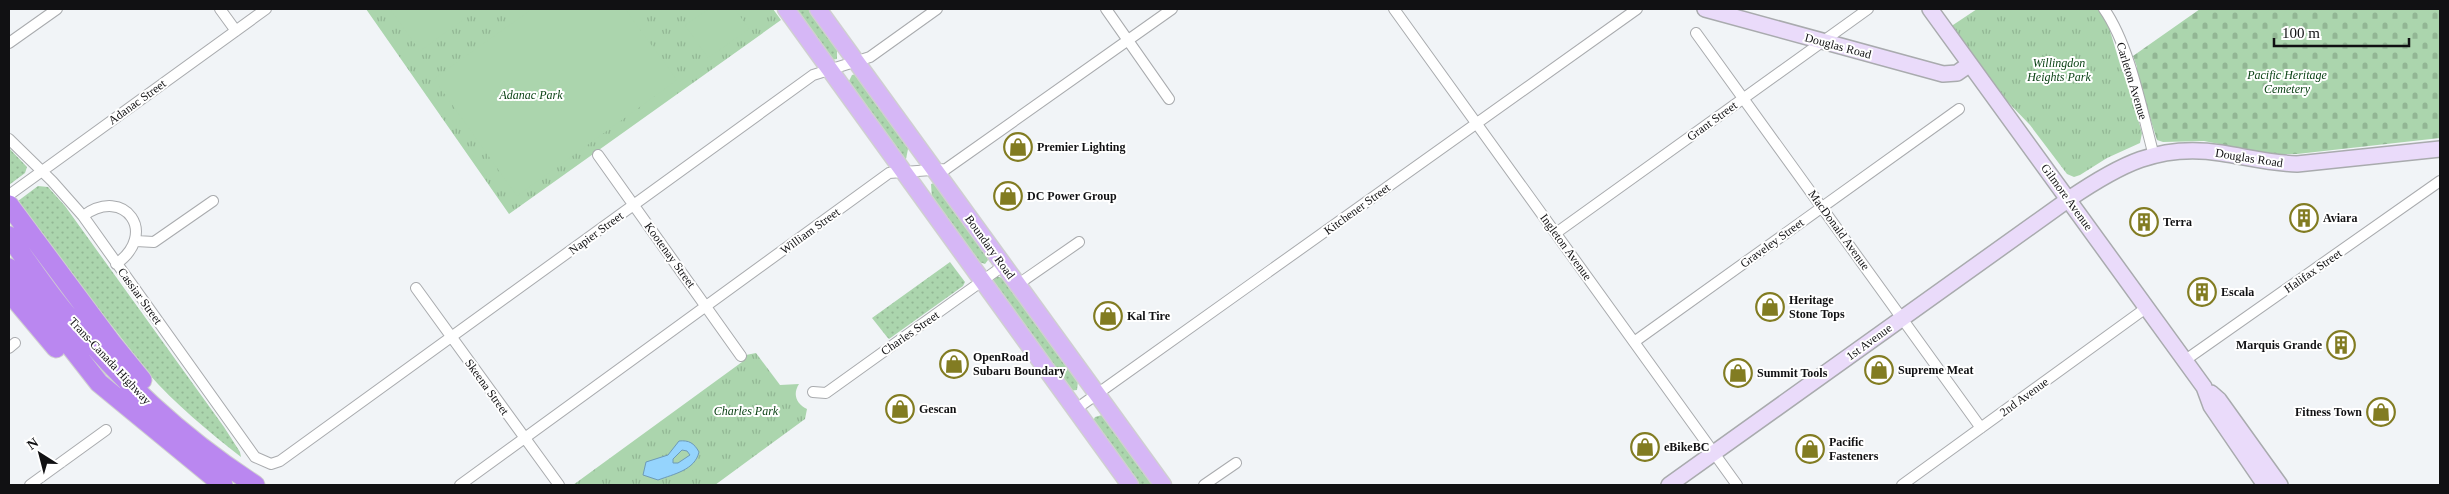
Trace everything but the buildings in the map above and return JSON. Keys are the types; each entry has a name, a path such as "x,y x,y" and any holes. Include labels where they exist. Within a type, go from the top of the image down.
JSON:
{"highway":[{"path":"11,197 116,349 198,443"},
{"name":"Trans-Canada Highway","path":"9,236 62,308 112,367 154,407 254,485"},
{"name":"Trans-Canada Highway","path":"9,268 99,383 223,485"},
{"path":"9,292 67,360 99,383"}],"main road":[{"name":"Boundary Road","path":"786,9 1130,485"},
{"name":"Boundary Road","path":"818,9 1163,485"}],"street":[{"path":"9,43 57,9"},
{"path":"220,9 236,31"},
{"name":"Adanac Street","path":"11,197 41,171 266,9"},
{"name":"Napier Street","path":"261,462 271,464 280,461 813,75 870,57 937,9"},
{"path":"1106,9 1169,99"},
{"name":"William Street","path":"460,485 889,173 946,169 1172,9"},
{"name":"Kitchener Street","path":"1076,409 1637,9"},
{"name":"Douglas Road","path":"1705,9 1943,74 1957,73 1970,64"},
{"name":"Grant Street","path":"1556,233 1868,9"},
{"name":"Gilmore Avenue","path":"1930,9 2069,199 2184,361 2204,387 2219,400 2280,485"},
{"name":"Carleton Avenue","path":"2104,9 2116,29 2125,55 2154,156"},
{"name":"Ingleton Avenue","path":"1398,10 1476,123 1737,485"},
{"name":"MacDonald Avenue","path":"1696,33 1903,317 1981,428"},
{"name":"Graveley Street","path":"1634,342 1960,109"},
{"name":"Cassiar Street","path":"9,139 83,216 261,462"},
{"name":"Douglas Road","path":"2069,199 2118,167 2154,156 2201,151 2273,164 2297,164 2440,149"},
{"name":"Kootenay Street","path":"598,155 741,356"},
{"name":"Halifax Street","path":"2184,361 2440,181"},
{"name":"1st Avenue","path":"1669,485 2069,199"},
{"path":"136,241 154,242 213,200"},
{"path":"83,216 97,207 107,205 117,206 126,211 133,219 137,230 136,241 131,252 116,264"},
{"path":"1017,285 1079,242"},
{"name":"Charles Street","path":"813,392 826,392 1003,266"},
{"name":"Skeena Street","path":"416,288 559,485"},
{"name":"2nd Avenue","path":"1902,485 2146,308"},
{"name":"Gilmore Avenue","path":"2204,387 2211,406 2265,485"},
{"path":"30,485 106,430"},
{"path":"1204,485 1236,462"}],"green space":[{"name":"Adanac Park","path":"366,9 773,9 781,20 509,214"},
{"path":"390,9 478,9 420,51"},
{"path":"532,9 625,9 677,80 517,196 434,79"},
{"path":"709,9 735,9 749,29 708,58 685,25"},
{"path":"791,9 810,9 837,48 837,59 831,60"},
{"name":"Willingdon Heights Park","path":"1977,9 2098,9 2108,24 2122,71 2126,76 2142,133 2140,143 2107,158 2080,175 2074,177 2067,174 2030,125 2005,99 1950,27"},
{"name":"Pacific Heritage Cemetery","path":"2200,9 2440,9 2440,138 2297,154 2269,154 2204,141 2163,142 2157,140 2136,73 2137,67 2133,56"},
{"path":"856,74 906,141 908,149 906,159 902,160 848,83 852,75"},
{"path":"9,148 27,167 25,173 9,185"},
{"path":"935,183 986,253 988,260 985,264 979,262 932,199 931,184"},
{"path":"38,186 48,187 65,206 224,427 240,452 241,457 169,396 148,373 106,319 89,303 18,205 20,202 18,201"},
{"path":"950,262 965,282 963,286 889,339 872,318"},
{"path":"996,277 1006,281 1078,381 1077,390 1068,391 993,281"},
{"name":"Charles Park","path":"756,353 780,385 799,384 796,395 798,402 807,409 805,419 715,485 573,485 742,362 746,355"},
{"path":"1102,415 1154,485 1136,485 1093,421 1095,417"}],"water":[{"path":"679,441 691,443 699,452 693,463 677,473 658,480 643,475 646,462 668,455","holes":["682,450 687,451 690,455 678,463 673,463 673,459"]}],"place":[{"name":"Premier Lighting","path":"1018,147"},
{"name":"DC Power Group","path":"1008,196"},
{"name":"Aviara","path":"2304,218"},
{"name":"Terra","path":"2144,222"},
{"name":"Escala","path":"2202,292"},
{"name":"Heritage Stone Tops","path":"1770,307"},
{"name":"Kal Tire","path":"1108,316"},
{"name":"Marquis Grande","path":"2341,345"},
{"name":"OpenRoad Subaru Boundary","path":"954,364"},
{"name":"Supreme Meat","path":"1879,370"},
{"name":"Summit Tools","path":"1738,373"},
{"name":"Gescan","path":"900,409"},
{"name":"Fitness Town","path":"2381,412"},
{"name":"eBikeBC","path":"1645,447"},
{"name":"Pacific Fasteners","path":"1810,449"}]}
